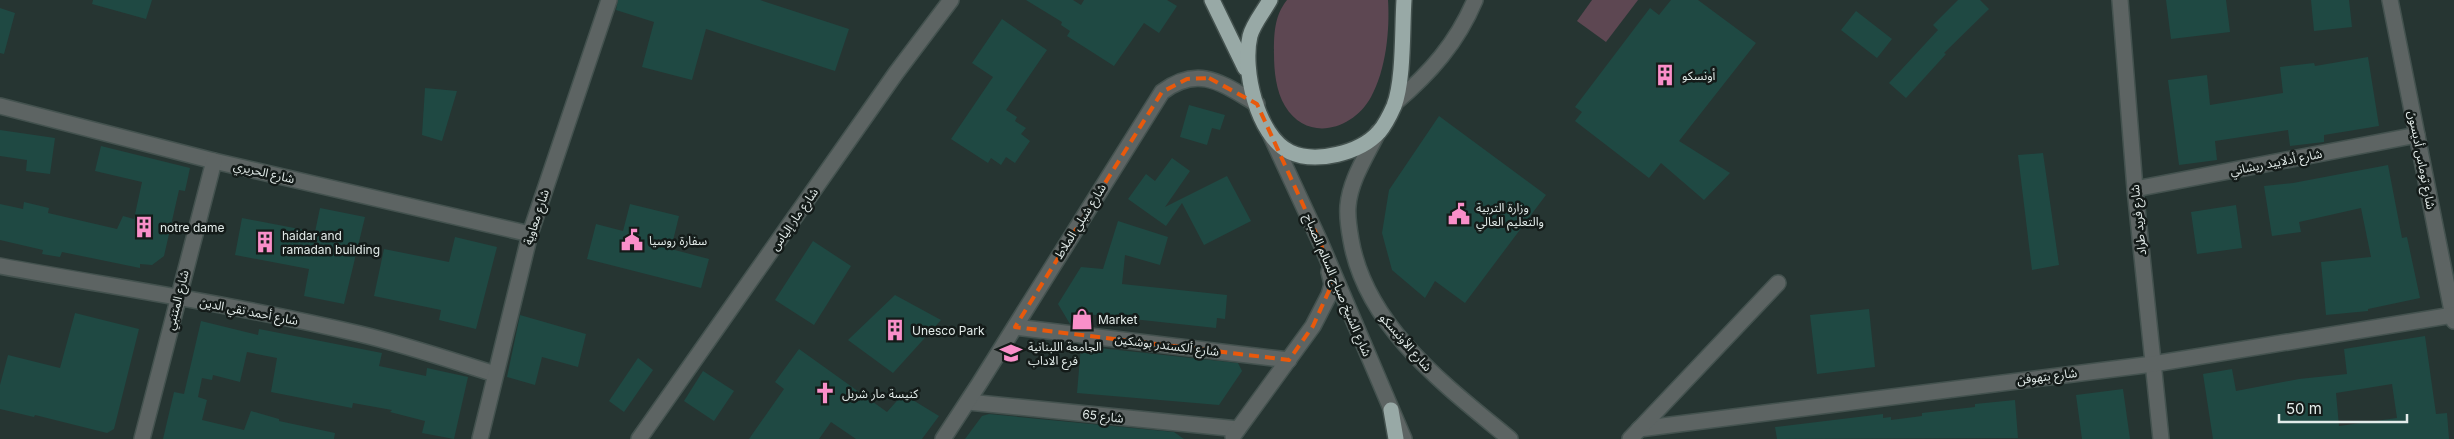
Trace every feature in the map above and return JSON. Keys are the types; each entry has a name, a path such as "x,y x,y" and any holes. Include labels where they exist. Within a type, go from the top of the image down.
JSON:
{"highway":[{"path":"1212,0 1247,72 1267,128 1289,152 1312,156 1349,150 1360,146 1378,132 1395,103 1404,0"},
{"path":"1247,72 1250,34 1270,0"},
{"path":"1391,410 1396,439"}],"street":[{"name":"شارع معاوية","path":"480,439 530,234 609,0"},
{"name":"شارع مار إلياس","path":"639,439 896,73 951,0"},
{"path":"1395,103 1437,64 1457,35 1475,0"},
{"name":"شارع فريد طراد","path":"2120,0 2135,188 2161,439"},
{"name":"شارع توماس أديسون","path":"2390,0 2453,318"},
{"name":"شارع شبلي الملاط","path":"942,439 968,402 1156,99 1170,86 1187,79 1198,78 1219,81 1257,104"},
{"name":"شارع الحريري","path":"0,106 214,161 530,234"},
{"name":"شارع الشيخ صباح السالم الصباح","path":"1267,128 1322,244 1404,439"},
{"name":"شارع الأونيسكو","path":"1378,132 1350,191 1348,207 1352,246 1364,282 1373,301 1398,335 1437,376 1510,439"},
{"name":"شارع أدلاييد ريشاني","path":"2135,188 2417,136"},
{"name":"شارع المتنبي","path":"142,439 214,161"},
{"path":"1234,434 1313,326 1329,295 1332,284 1322,244"},
{"name":"شارع أحمد تقي الدين","path":"0,266 178,297 360,334 495,374"},
{"path":"1635,434 1778,283"},
{"name":"شارع بتهوفن","path":"1635,434 1936,390 2153,364 2453,318"},
{"name":"شارع ألكسندر بوشكين","path":"1015,327 1289,360"},
{"name":"شارع 65","path":"968,402 1234,434"}],"highlighted area":[{"path":"1209,78 1257,104 1321,244 1332,284 1313,326 1289,360 1015,327 1162,92 1187,79"}],"shaded area":[{"path":"1287,0 1388,0 1386,50 1376,86 1363,108 1353,118 1342,124 1330,128 1317,128 1305,125 1294,118 1282,100 1275,74 1274,40 1277,19"},
{"path":"1592,0 1638,0 1606,42 1577,21"}],"building":[{"path":"93,0 152,0 146,19 92,4"},
{"path":"618,0 760,0 849,29 835,71 706,29 692,80 642,67 654,22 616,10"},
{"path":"1026,0 1073,0 1081,5 1084,0 1167,0 1177,6 1159,33 1144,23 1114,66 1067,36 1070,31 1061,25 1062,22"},
{"name":"أونسكو","path":"1671,0 1698,0 1756,43 1679,141 1730,173 1704,200 1661,163 1649,178 1575,121 1582,112 1575,107 1650,8 1659,15"},
{"path":"1958,0 1980,0 1989,9 1944,53 1946,54 1906,98 1889,83 1938,30 1933,25"},
{"path":"2166,0 2226,0 2230,32 2171,39"},
{"path":"2311,0 2349,0 2352,27 2314,31"},
{"path":"0,8 15,13 4,54 0,53"},
{"path":"1856,11 1892,39 1877,58 1841,30"},
{"path":"1002,19 1047,50 1006,110 1017,117 1015,121 1026,128 1021,134 1030,141 1015,163 1006,157 1001,165 991,158 988,163 951,139 993,77 972,63"},
{"path":"2368,57 2379,126 2324,135 2324,142 2290,146 2288,130 2215,141 2217,160 2179,165 2168,80 2207,75 2210,105 2283,93 2280,67 2314,63 2315,66"},
{"path":"425,88 457,91 442,141 422,135"},
{"path":"1189,105 1225,115 1220,130 1212,128 1207,145 1180,137"},
{"name":"وزارة التربية والتعليم العالي","path":"1439,116 1546,195 1465,303 1435,281 1425,298 1392,270 1382,233 1389,190"},
{"path":"0,130 55,138 50,174 26,171 27,160 0,156"},
{"path":"101,146 190,168 185,191 179,190 164,256 152,265 140,264 140,268 62,252 60,257 42,254 43,250 0,240 0,204 23,209 24,202 49,208 48,213 117,229 123,216 134,219 142,182 95,171"},
{"path":"2043,153 2059,265 2032,270 2018,155"},
{"path":"1172,158 1190,171 1165,207 1227,176 1251,221 1204,245 1182,203 1166,226 1128,199 1146,174 1155,181"},
{"path":"2388,165 2402,238 2407,237 2420,298 2368,309 2368,311 2326,315 2321,262 2371,257 2361,208 2299,222 2301,232 2272,236 2264,186 2293,183"},
{"name":"سفارة روسيا","path":"630,204 679,216 671,249 709,259 701,288 587,259 596,224 623,231"},
{"path":"2236,205 2242,248 2197,254 2191,212"},
{"path":"320,208 365,217 344,304 304,296 309,269 235,255 242,218 315,232"},
{"path":"1118,221 1168,237 1160,265 1125,255 1122,284 1227,295 1225,319 1217,318 1216,328 1086,314 1086,324 1070,324 1058,304 1081,267 1103,269"},
{"path":"455,237 497,247 476,329 439,320 441,310 374,296 384,249 449,262"},
{"path":"813,241 851,266 814,325 775,300"},
{"name":"Unesco Park","path":"895,295 941,320 893,373 848,340"},
{"path":"1869,309 1875,367 1817,374 1810,315"},
{"path":"75,313 139,329 114,429 107,433 35,415 34,417 0,409 0,385 8,355 60,368"},
{"path":"520,315 586,334 578,367 542,357 535,385 507,377"},
{"path":"201,321 258,335 259,329 382,353 379,366 426,376 427,368 468,377 454,439 422,433 425,421 390,412 392,410 353,403 352,408 271,392 277,358 247,352 240,382 213,375 212,380 202,378 198,397 207,400 202,420 244,430 251,411 279,419 279,421 335,433 334,439 163,439 174,392 184,394"},
{"path":"2425,336 2436,414 2447,413 2449,439 2213,439 2203,374 2232,369 2236,391 2299,379 2347,374 2344,349","holes":["2392,384 2397,418 2339,426 2336,393"]},
{"path":"1081,346 1238,363 1242,371 1219,405 1077,393"},
{"path":"799,349 887,412 903,394 939,416 922,439 856,439 831,422 819,439 749,439 784,389 775,382"},
{"path":"638,358 653,370 624,412 609,401"},
{"path":"703,371 734,391 714,421 684,401"},
{"path":"2123,389 2130,439 2082,439 2076,395"},
{"path":"2015,400 2018,438 1777,439 1775,427 1883,414 1883,418 1891,417 1891,420 1922,416 1922,413 1975,407 1975,404"},
{"path":"989,414 1174,432 1184,439 965,439 982,416"}],"place":[{"name":"أونسكو","path":"1665,75"},
{"name":"وزارة التربية والتعليم العالي","path":"1459,214"},
{"name":"notre dame","path":"144,227"},
{"name":"سفارة روسيا","path":"632,240"},
{"name":"haidar and ramadan building","path":"265,242"},
{"name":"Market","path":"1082,319"},
{"name":"Unesco Park","path":"895,330"},
{"name":"الجامعة اللبنانية فرع الاداب","path":"1011,353"},
{"name":"كنيسة مار شربل","path":"825,393"}]}
